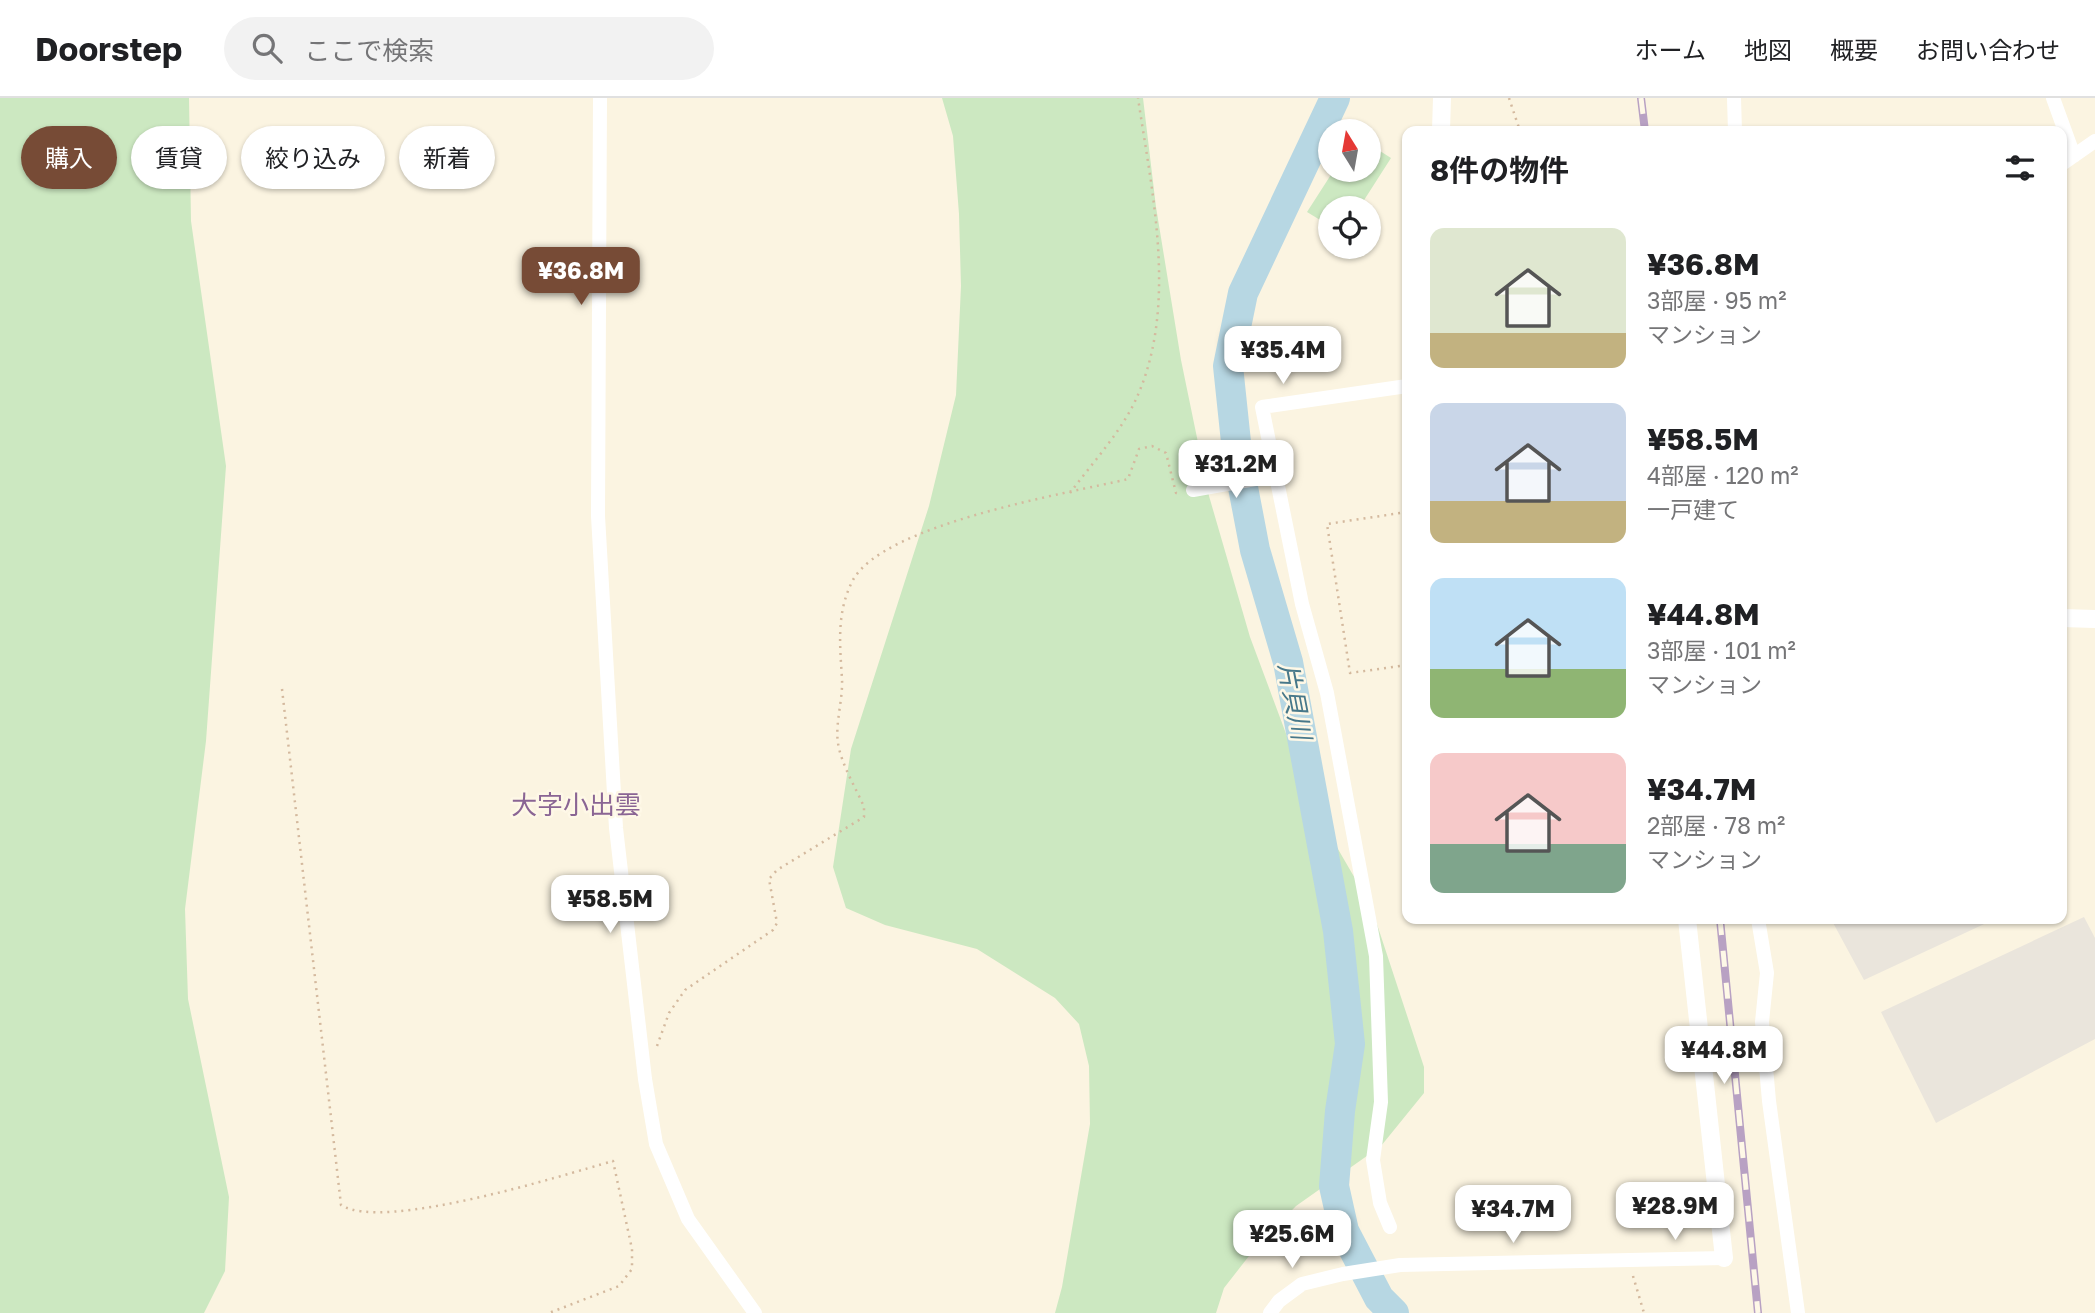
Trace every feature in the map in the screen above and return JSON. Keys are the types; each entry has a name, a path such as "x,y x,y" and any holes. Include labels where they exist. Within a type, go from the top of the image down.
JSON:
{"street":[{"path":"600,98 598,516 616,828 645,1079 656,1144 688,1219 755,1313"},
{"path":"1441,126 1442,98"},
{"path":"1734,98 1735,126"},
{"path":"2053,98 2060,126"},
{"path":"2068,160 2095,141"},
{"path":"1390,1227 1380,1203 1373,1160 1381,1102 1376,956 1327,693 1301,604 1273,476 1262,407 1402,387"},
{"path":"1193,490 1273,476"},
{"path":"2067,618 2095,619"},
{"path":"1270,1313 1279,1301 1302,1284 1400,1265 1724,1258 1688,924"},
{"path":"1759,924 1767,973 1762,1022 1769,1101 1798,1313"}],"path":[{"path":"1070,493 1127,415 1138,396 1153,351 1158,316 1158,268 1138,98"},
{"path":"1509,98 1519,126"},
{"path":"645,1079 669,1013 685,990 774,930 776,923 769,879 790,861 864,817 864,807 838,743 842,689 840,615 854,579 885,550 921,533 1128,479 1139,449 1152,446 1166,453 1176,493 1193,490"},
{"path":"1402,513 1327,524 1350,673 1402,666"},
{"path":"282,689 341,1205 351,1211 408,1212 530,1185 613,1161 632,1249 632,1269 619,1286 549,1313"},
{"path":"1627,1260 1644,1313"}],"shaded area":[{"path":"2084,917 2095,938 2095,1039 1936,1123 1881,1012"},
{"path":"1834,924 1984,924 1864,980"}],"green space":[{"path":"0,98 189,98 189,126 131,126 131,189 190,189 191,221 226,466 206,741 185,909 188,999 229,1197 225,1271 204,1313 0,1313"},
{"path":"942,98 1143,98 1156,207 1181,360 1209,496 1250,637 1313,806 1371,906 1424,1067 1424,1093 1381,1146 1296,1206 1256,1247 1224,1288 1216,1313 1055,1313 1062,1287 1090,1124 1089,1066 1079,1024 1055,998 977,949 885,925 846,908 833,867 851,749 929,506 956,395 961,286 959,214 953,136"},
{"path":"1381,152 1391,158 1381,174"},
{"path":"1326,182 1376,182 1367,196 1318,196 1318,219 1307,212"}],"waterway":[{"name":"片貝川","path":"1335,98 1243,293 1228,366 1238,461 1255,550 1288,662 1338,931 1350,1044 1340,1111 1334,1186 1344,1231 1379,1298 1394,1313"}],"railway":[{"path":"1641,98 1644,126"},
{"path":"1720,924 1758,1313"}],"district":[{"name":"大字小出雲","path":"576,804"}]}
